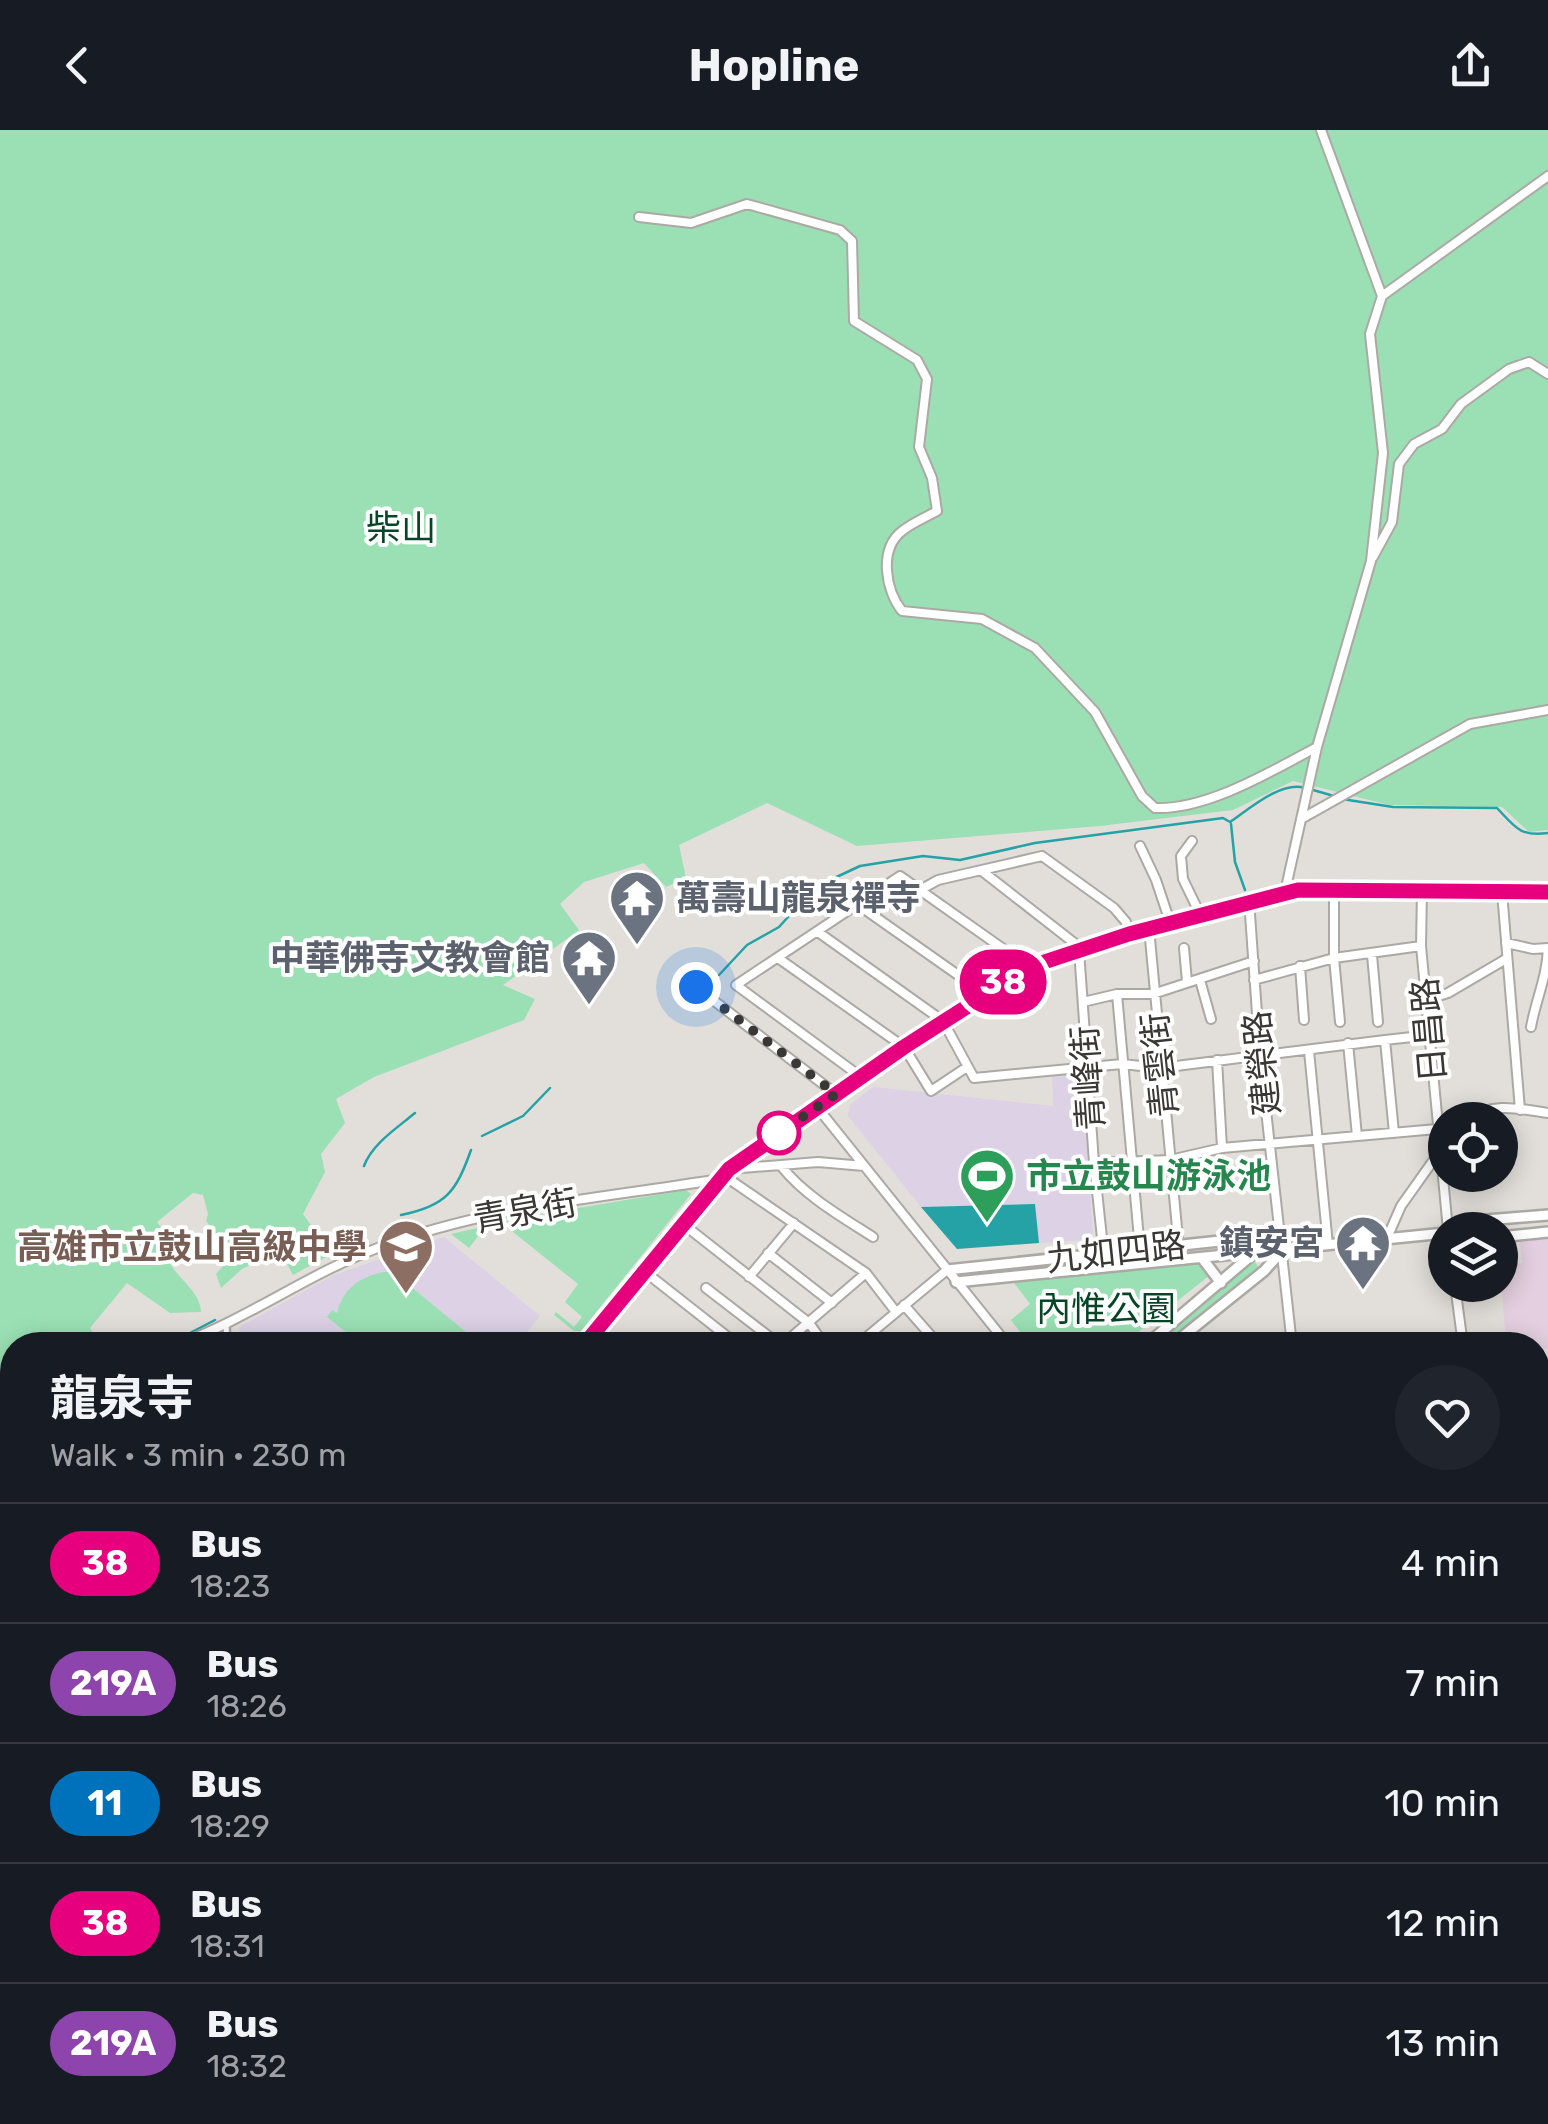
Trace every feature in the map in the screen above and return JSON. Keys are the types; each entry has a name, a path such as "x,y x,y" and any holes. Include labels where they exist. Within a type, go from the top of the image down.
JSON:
{"street":[{"path":"1320,130 1382,296"},
{"path":"1284,892 1317,747 1371,561 1383,454 1370,334 1382,296 1548,176"},
{"path":"639,217 691,223 747,204 840,230 852,241 854,321 918,360 927,379 919,447 932,478 937,511 898,533 888,554 889,595 902,611 982,619 1035,648 1095,712 1142,796 1155,808 1175,809 1257,778 1317,747"},
{"path":"1371,561 1392,522 1398,464 1414,444 1442,429 1461,404 1509,370 1529,362 1548,374"},
{"path":"1301,819 1470,724 1548,710"},
{"path":"1192,841 1180,856 1183,879 1200,914"},
{"path":"1140,846 1170,922"},
{"path":"920,890 938,880 1035,856 1047,857 1075,883 1114,908 1126,922 1129,934"},
{"path":"982,872 1080,949"},
{"path":"861,1077 736,985 900,876 1029,967"},
{"path":"1334,889 1334,958 1340,1022"},
{"name":"日昌路","path":"1422,890 1421,946 1436,1102"},
{"path":"595,1332 724,1174 904,1047 1029,967 1149,928 1284,892 1548,892"},
{"path":"1502,892 1520,1110 1548,1113"},
{"name":"建榮路","path":"1249,900 1260,1056 1291,1332"},
{"path":"857,904 985,994"},
{"name":"青雲街","path":"1149,928 1180,1260"},
{"path":"818,932 943,1022 974,1078 1122,1064 1160,1068 1430,1035"},
{"path":"1506,943 1548,948 1547,977 1530,1027"},
{"path":"1254,980 1334,958 1421,946"},
{"path":"1184,948 1187,982"},
{"name":"青峰街","path":"1080,949 1105,1266"},
{"path":"1372,955 1378,1022"},
{"path":"778,958 904,1047 931,1091 967,1067"},
{"path":"1426,1000 1448,994 1506,958"},
{"path":"1084,1002 1117,994 1153,994 1254,961"},
{"path":"1300,966 1304,1020"},
{"path":"1200,980 1211,1019"},
{"path":"684,982 696,987 836,1094"},
{"path":"1117,994 1140,1250"},
{"path":"1385,1040 1394,1133"},
{"path":"1348,1044 1357,1136"},
{"path":"1309,1050 1328,1245"},
{"path":"1216,1060 1222,1148"},
{"path":"817,1108 997,1332"},
{"path":"1094,1163 1170,1160 1222,1148 1428,1131"},
{"name":"青泉街","path":"205,1332 341,1263 437,1228 724,1174 818,1162 864,1166"},
{"path":"782,1167 803,1188 872,1237"},
{"path":"1388,1238 1401,1206 1428,1167"},
{"path":"724,1174 866,1272 925,1332"},
{"name":"九如四路","path":"1518,1217 1548,1215"},
{"path":"748,1277 794,1223"},
{"path":"683,1224 815,1332"},
{"path":"1518,1235 1548,1232"},
{"name":"九如四路","path":"956,1282 1428,1233"},
{"name":"九如四路","path":"947,1270 1248,1238 1282,1250"},
{"name":"九如四路","path":"1188,1332 1264,1271 1282,1250"},
{"name":"九如四路","path":"1162,1332 1255,1252"},
{"path":"768,1253 832,1303"},
{"name":"九如四路","path":"1202,1258 1221,1283"},
{"path":"873,1332 947,1270"},
{"path":"644,1271 721,1332"},
{"path":"798,1332 866,1272"},
{"path":"706,1288 764,1332"},
{"path":"1458,1302 1462,1332"},
{"path":"226,1324 226,1332"}],"shaded area":[{"path":"1073,1075 1082,1084 1093,1233 1085,1240 1039,1243 1035,1204 921,1207 848,1116 850,1105 873,1087 1053,1106 1052,1076"},
{"name":"高雄市立鼓山高級中學","path":"444,1237 540,1316 527,1332 240,1332 239,1327 334,1275"},
{"path":"1548,1238 1548,1332 1505,1332 1503,1302 1518,1302 1518,1264 1522,1263 1520,1241"}],"green space":[{"name":"柴山","path":"0,130 1548,130 1548,830 1529,832 1502,807 1389,805 1293,781 1233,810 1100,826 857,846 767,803 679,845 686,878 666,887 644,863 584,882 560,904 579,930 503,985 535,999 524,1020 374,1077 336,1099 345,1123 321,1154 325,1172 303,1214 332,1254 293,1275 280,1251 242,1269 221,1288 216,1274 233,1255 206,1221 203,1195 193,1193 157,1222 173,1243 166,1249 168,1258 195,1295 201,1312 170,1313 127,1283 90,1328 93,1332 0,1332"},
{"path":"686,1190 691,1194 581,1331 574,1331 554,1315 556,1312 574,1327 582,1317 565,1302 578,1284 503,1224 486,1226"},
{"path":"486,1226 469,1248 451,1234"},
{"path":"1254,1261 1260,1269 1183,1332 1167,1332"},
{"name":"內惟公園","path":"1200,1263 1210,1275 1138,1332 1020,1332 1011,1320 1030,1304 1011,1279"},
{"path":"393,1272 466,1332 346,1332 327,1317 332,1310 337,1313 353,1285 367,1277"}],"water":[{"name":"市立鼓山游泳池","path":"1035,1204 1039,1243 957,1249 921,1207"}],"waterway":[{"path":"711,979 747,945 779,927 807,896 860,866 923,856 960,860 1035,843 1223,818 1230,822 1276,792 1305,788"},
{"path":"1313,790 1334,796"},
{"path":"1342,799 1393,807 1497,808 1524,832 1548,833"},
{"path":"1231,824 1235,862 1245,890"},
{"path":"482,1136 523,1116 550,1088"},
{"path":"364,1166 379,1144 415,1113"},
{"path":"401,1215 429,1207 447,1195 471,1150"},
{"path":"192,1332 215,1320"}],"bus line":[{"name":"38","path":"595,1332 729,1169 904,1047 1029,967 1129,934 1298,890 1548,892"}],"place":[{"name":"萬壽山龍泉禪寺","path":"637,947"},
{"name":"中華佛寺文教會館","path":"589,1007"},
{"name":"市立鼓山游泳池","path":"987,1225"},
{"name":"鎮安宮","path":"1363,1292"},
{"name":"高雄市立鼓山高級中學","path":"406,1296"}],"route":[{"path":"696,987 836,1094 779,1133"}]}
